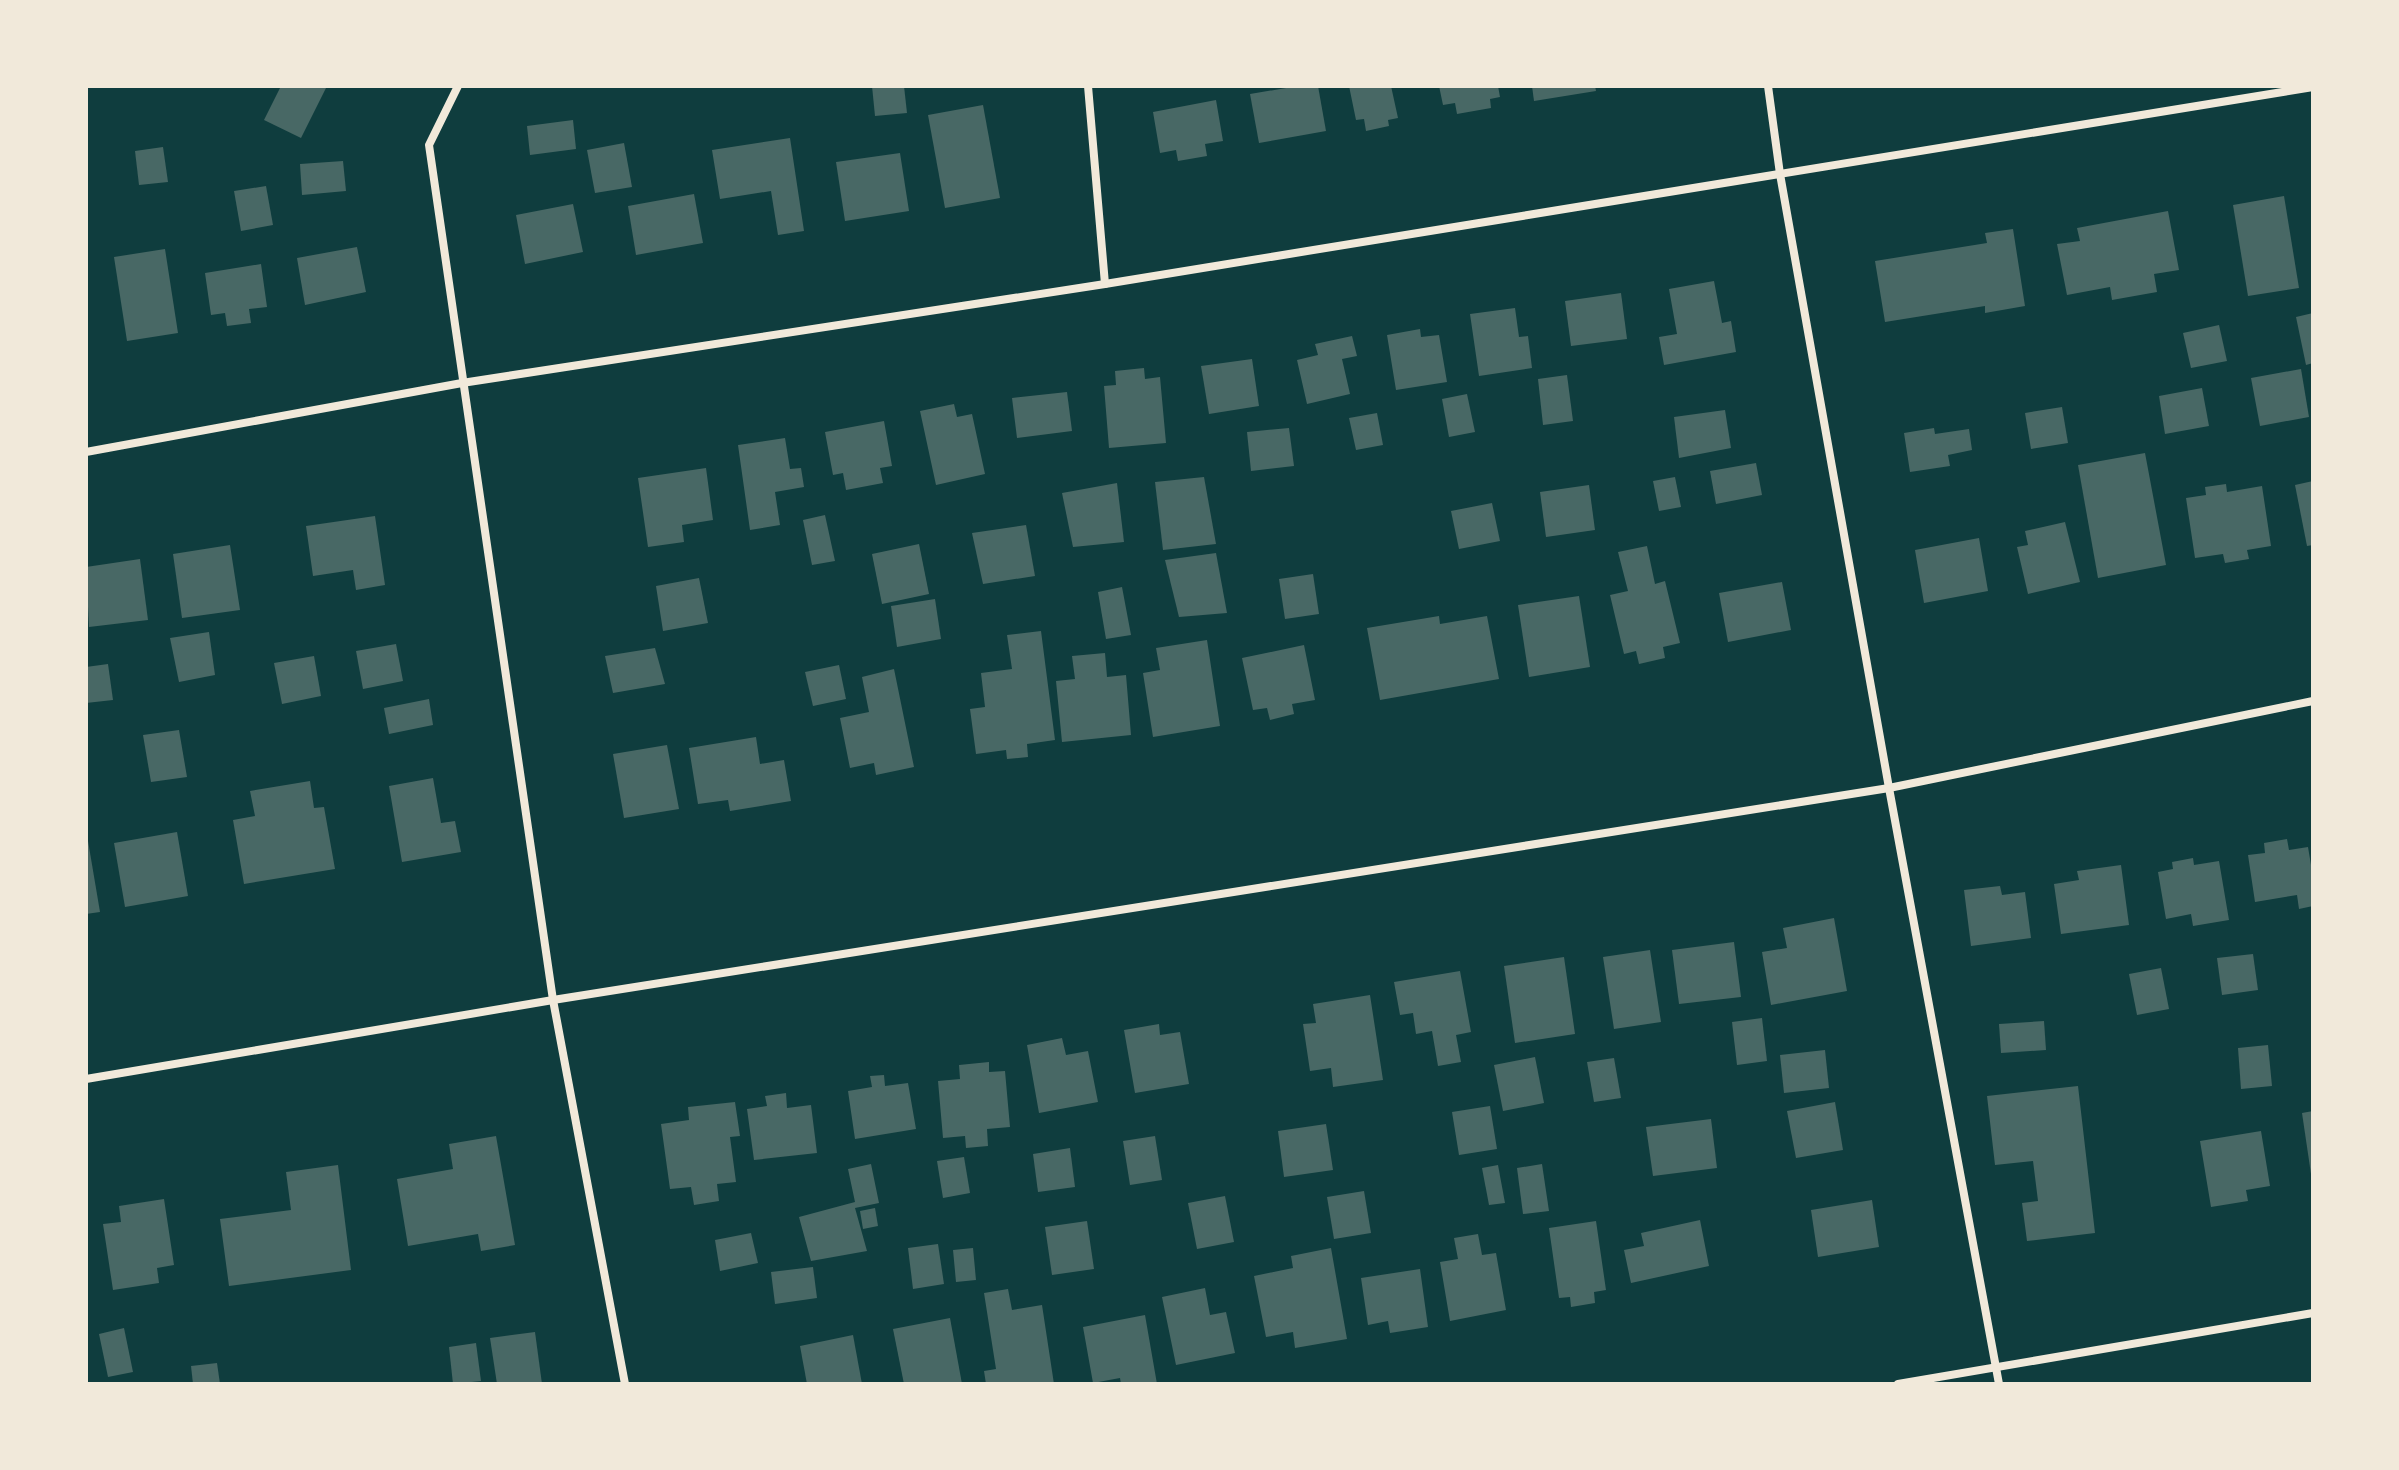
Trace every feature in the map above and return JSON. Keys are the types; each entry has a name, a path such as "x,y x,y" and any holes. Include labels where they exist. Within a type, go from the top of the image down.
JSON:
{"street":[{"path":"458,86 429,145 553,1000 625,1384"},
{"path":"1088,86 1105,284"},
{"path":"1768,86 1780,174 1889,788 1999,1384"},
{"path":"86,452 462,383 1105,284 2313,87"},
{"path":"86,1079 553,1000 1889,788 2313,701"},
{"path":"1898,1384 2313,1313"}],"building":[{"path":"281,86 327,86 301,138 264,120"},
{"path":"872,86 904,86 907,113 875,116"},
{"path":"1318,86 1326,131 1259,143 1250,94"},
{"path":"1349,86 1391,86 1398,118 1388,120 1389,126 1366,131 1364,119 1356,120"},
{"path":"1439,86 1498,86 1500,97 1490,99 1491,108 1457,114 1455,103 1443,105"},
{"path":"1532,86 1595,86 1596,91 1534,101"},
{"path":"1216,100 1223,141 1205,144 1207,156 1178,161 1176,150 1160,153 1153,112"},
{"path":"983,105 1000,198 945,208 928,115"},
{"path":"573,120 576,149 530,155 527,126"},
{"path":"790,138 804,231 778,235 771,191 720,199 712,150"},
{"path":"624,143 632,187 595,193 587,150"},
{"path":"163,147 168,182 139,185 135,151"},
{"path":"900,153 909,211 845,221 836,162"},
{"path":"343,161 346,191 302,195 300,164"},
{"path":"266,186 273,225 241,231 234,191"},
{"path":"694,194 703,243 636,255 628,206"},
{"path":"2284,196 2299,288 2248,296 2233,205"},
{"path":"573,204 583,252 525,264 516,215"},
{"path":"2168,211 2179,270 2154,274 2157,292 2112,300 2110,287 2067,295 2057,244 2080,241 2077,228"},
{"path":"2013,229 2025,306 1985,313 1985,306 1885,322 1875,261 1987,243 1985,233"},
{"path":"357,247 366,292 305,305 297,258"},
{"path":"165,249 178,333 127,341 114,257"},
{"path":"261,264 267,307 249,309 251,323 227,326 225,313 211,315 205,273"},
{"path":"1714,281 1722,323 1731,321 1736,352 1664,365 1659,337 1677,334 1669,289"},
{"path":"1621,293 1627,339 1571,346 1565,301"},
{"path":"1515,308 1519,337 1528,336 1532,368 1479,376 1470,314"},
{"path":"2313,313 2313,363 2306,365 2296,317"},
{"path":"2219,325 2227,361 2191,368 2183,333"},
{"path":"1420,329 1421,337 1439,335 1447,382 1396,390 1387,335"},
{"path":"1352,336 1357,356 1342,359 1350,394 1307,404 1297,360 1318,355 1315,344"},
{"path":"1252,359 1259,406 1209,414 1201,366"},
{"path":"1144,368 1145,379 1160,377 1166,443 1109,448 1104,386 1116,385 1115,371"},
{"path":"2301,369 2309,417 2260,426 2251,378"},
{"path":"1567,375 1573,421 1543,425 1538,379"},
{"path":"2202,388 2209,426 2165,434 2159,396"},
{"path":"1067,392 1072,431 1017,438 1012,398"},
{"path":"1467,394 1475,432 1449,437 1442,399"},
{"path":"954,404 957,417 972,414 985,474 936,485 920,411"},
{"path":"2062,407 2068,443 2031,449 2025,413"},
{"path":"1725,410 1731,448 1679,458 1674,417"},
{"path":"1377,413 1383,445 1356,450 1349,418"},
{"path":"884,421 892,466 880,468 883,483 846,490 843,473 833,475 825,432"},
{"path":"1289,428 1294,466 1251,471 1247,432"},
{"path":"1934,428 1935,434 1969,429 1972,450 1948,455 1950,466 1910,472 1904,433"},
{"path":"785,438 790,469 801,468 804,487 775,492 780,525 750,530 738,445"},
{"path":"2145,453 2166,565 2098,578 2078,465"},
{"path":"1756,463 1762,495 1716,504 1710,471"},
{"path":"706,468 713,520 682,525 684,542 648,547 638,478"},
{"path":"1204,477 1216,544 1163,550 1155,482"},
{"path":"1675,477 1681,507 1659,511 1653,481"},
{"path":"2313,481 2313,545 2307,546 2295,485"},
{"path":"1117,483 1124,542 1073,547 1062,493"},
{"path":"2226,484 2227,492 2262,486 2271,546 2247,550 2249,559 2225,563 2223,554 2195,558 2186,498 2206,495 2205,487"},
{"path":"1589,485 1595,530 1546,537 1540,492"},
{"path":"1492,503 1500,541 1459,549 1451,511"},
{"path":"825,515 835,561 812,565 803,520"},
{"path":"375,516 385,585 356,590 353,570 313,576 306,526"},
{"path":"2065,522 2080,582 2028,594 2017,547 2028,545 2025,531"},
{"path":"1026,525 1035,576 983,584 972,533"},
{"path":"1979,538 1988,591 1924,603 1915,550"},
{"path":"919,544 929,594 882,604 872,554"},
{"path":"230,545 240,610 182,618 173,554"},
{"path":"1647,546 1655,584 1665,581 1680,643 1663,647 1665,658 1639,664 1636,651 1624,654 1610,595 1628,591 1618,552"},
{"path":"1216,553 1227,613 1179,617 1165,560"},
{"path":"140,559 148,620 89,627 86,567"},
{"path":"1313,574 1319,614 1285,619 1279,579"},
{"path":"699,578 708,623 663,631 656,586"},
{"path":"1782,582 1791,630 1728,642 1719,593"},
{"path":"1122,587 1131,635 1106,639 1098,592"},
{"path":"1579,596 1590,667 1529,677 1518,605"},
{"path":"935,599 941,639 897,647 891,606"},
{"path":"1439,616 1440,624 1487,616 1499,679 1380,700 1367,628"},
{"path":"1041,631 1055,740 1027,744 1028,757 1007,759 1006,750 976,754 970,709 985,707 981,673 1012,669 1007,635"},
{"path":"209,632 215,675 179,682 170,638"},
{"path":"1207,640 1220,726 1153,737 1143,673 1160,670 1156,648"},
{"path":"396,644 403,681 363,689 356,651"},
{"path":"1304,645 1315,700 1292,704 1294,714 1270,720 1267,708 1253,710 1242,658"},
{"path":"655,648 665,684 613,693 605,656"},
{"path":"1105,653 1107,677 1126,675 1131,735 1062,742 1056,681 1075,679 1072,656"},
{"path":"314,656 321,696 282,704 274,663"},
{"path":"108,664 113,700 86,703 86,667"},
{"path":"839,665 846,699 813,706 805,672"},
{"path":"894,669 914,767 876,775 874,763 850,768 840,718 869,712 862,677"},
{"path":"429,699 433,725 389,734 384,708"},
{"path":"179,730 187,777 151,782 143,735"},
{"path":"756,737 760,764 784,760 791,801 730,811 728,800 698,804 689,748"},
{"path":"667,745 679,809 624,818 613,754"},
{"path":"433,778 441,823 455,821 461,852 402,862 389,786"},
{"path":"310,781 314,808 324,807 335,869 244,884 233,820 255,816 250,791"},
{"path":"86,829 100,912 86,914"},
{"path":"177,832 188,896 125,907 114,843"},
{"path":"2287,839 2289,850 2308,847 2313,877 2313,906 2299,909 2297,895 2255,902 2248,855 2265,853 2264,843"},
{"path":"2193,858 2194,865 2219,861 2229,920 2193,926 2191,914 2166,919 2158,872 2173,869 2172,862"},
{"path":"2121,865 2129,925 2061,934 2054,884 2079,880 2077,871"},
{"path":"2000,886 2002,895 2025,892 2031,938 1971,946 1964,890"},
{"path":"1834,918 1847,991 1771,1005 1762,952 1787,948 1783,928"},
{"path":"1734,942 1741,997 1679,1004 1672,950"},
{"path":"1650,950 1661,1022 1614,1029 1603,957"},
{"path":"2253,954 2258,990 2222,995 2217,958"},
{"path":"1564,957 1575,1034 1515,1043 1504,966"},
{"path":"2161,968 2169,1009 2137,1015 2129,974"},
{"path":"1460,971 1471,1032 1456,1035 1461,1062 1438,1066 1432,1031 1416,1034 1413,1013 1400,1015 1394,982"},
{"path":"1370,995 1383,1080 1333,1087 1331,1068 1310,1071 1303,1024 1316,1023 1313,1004"},
{"path":"1762,1018 1767,1061 1737,1065 1732,1022"},
{"path":"2044,1021 2046,1050 2001,1053 1999,1024"},
{"path":"1159,1024 1160,1035 1180,1032 1189,1084 1135,1093 1124,1030"},
{"path":"1062,1038 1066,1055 1088,1051 1098,1102 1039,1113 1027,1045"},
{"path":"2268,1045 2272,1086 2241,1089 2238,1048"},
{"path":"1825,1050 1829,1088 1784,1093 1780,1055"},
{"path":"1535,1057 1544,1103 1503,1111 1494,1065"},
{"path":"1614,1058 1621,1098 1594,1102 1587,1062"},
{"path":"989,1062 989,1072 1005,1071 1010,1127 987,1129 988,1146 966,1148 965,1136 943,1138 938,1081 960,1079 959,1065"},
{"path":"884,1075 885,1086 908,1083 916,1129 855,1139 848,1091 872,1087 870,1076"},
{"path":"2078,1086 2095,1233 2027,1241 2022,1203 2038,1201 2033,1161 1995,1165 1987,1096"},
{"path":"786,1093 787,1108 811,1105 817,1153 754,1160 747,1109 767,1106 765,1096"},
{"path":"735,1102 740,1136 730,1137 736,1182 717,1184 719,1201 694,1205 691,1187 670,1189 661,1124 689,1120 688,1107"},
{"path":"1835,1102 1843,1150 1796,1158 1787,1111"},
{"path":"1490,1106 1497,1149 1459,1155 1452,1112"},
{"path":"2313,1111 2313,1174 2311,1174 2302,1113"},
{"path":"1711,1119 1717,1168 1653,1176 1646,1127"},
{"path":"1326,1124 1333,1170 1284,1177 1278,1131"},
{"path":"2261,1131 2270,1186 2246,1190 2248,1201 2211,1207 2200,1141"},
{"path":"496,1136 515,1245 481,1251 478,1234 408,1246 397,1179 453,1169 449,1144"},
{"path":"1155,1136 1162,1180 1130,1185 1123,1141"},
{"path":"1070,1148 1075,1187 1038,1192 1033,1154"},
{"path":"964,1157 970,1193 943,1198 937,1161"},
{"path":"871,1164 879,1203 855,1208 867,1251 811,1261 799,1217 855,1202 848,1169"},
{"path":"1542,1164 1549,1211 1523,1214 1517,1168"},
{"path":"338,1165 351,1270 229,1286 220,1219 291,1210 286,1172"},
{"path":"1498,1165 1505,1203 1489,1205 1482,1168"},
{"path":"1364,1191 1371,1233 1334,1239 1327,1197"},
{"path":"1225,1196 1234,1242 1197,1249 1188,1203"},
{"path":"164,1199 174,1265 157,1268 159,1283 113,1290 103,1224 121,1222 119,1206"},
{"path":"1872,1200 1879,1247 1818,1257 1811,1210"},
{"path":"875,1208 878,1226 863,1229 860,1211"},
{"path":"1700,1220 1709,1266 1631,1283 1624,1250 1644,1246 1641,1233"},
{"path":"1087,1221 1094,1269 1052,1275 1045,1227"},
{"path":"1596,1221 1606,1290 1594,1292 1595,1303 1571,1307 1570,1297 1559,1298 1549,1228"},
{"path":"751,1233 758,1263 720,1271 715,1240"},
{"path":"1478,1234 1482,1255 1496,1253 1506,1310 1450,1321 1440,1262 1458,1259 1454,1238"},
{"path":"938,1244 944,1284 913,1289 908,1248"},
{"path":"973,1248 976,1280 956,1282 953,1250"},
{"path":"1331,1248 1347,1339 1295,1348 1293,1332 1266,1337 1254,1276 1293,1268 1291,1256"},
{"path":"813,1267 817,1298 775,1304 771,1272"},
{"path":"1420,1269 1428,1327 1390,1333 1388,1321 1368,1325 1361,1278"},
{"path":"1205,1288 1210,1315 1226,1312 1235,1353 1176,1365 1162,1297"},
{"path":"1008,1289 1012,1310 1042,1305 1054,1384 986,1384 984,1371 996,1369 984,1293"},
{"path":"1145,1315 1157,1384 1121,1384 1120,1378 1093,1383 1083,1327"},
{"path":"950,1318 962,1384 904,1384 893,1329"},
{"path":"124,1328 133,1372 108,1377 99,1334"},
{"path":"535,1332 542,1384 497,1384 490,1338"},
{"path":"853,1335 862,1384 807,1384 800,1346"},
{"path":"476,1343 481,1381 453,1384 449,1347"},
{"path":"217,1363 220,1384 193,1384 191,1366"}]}
